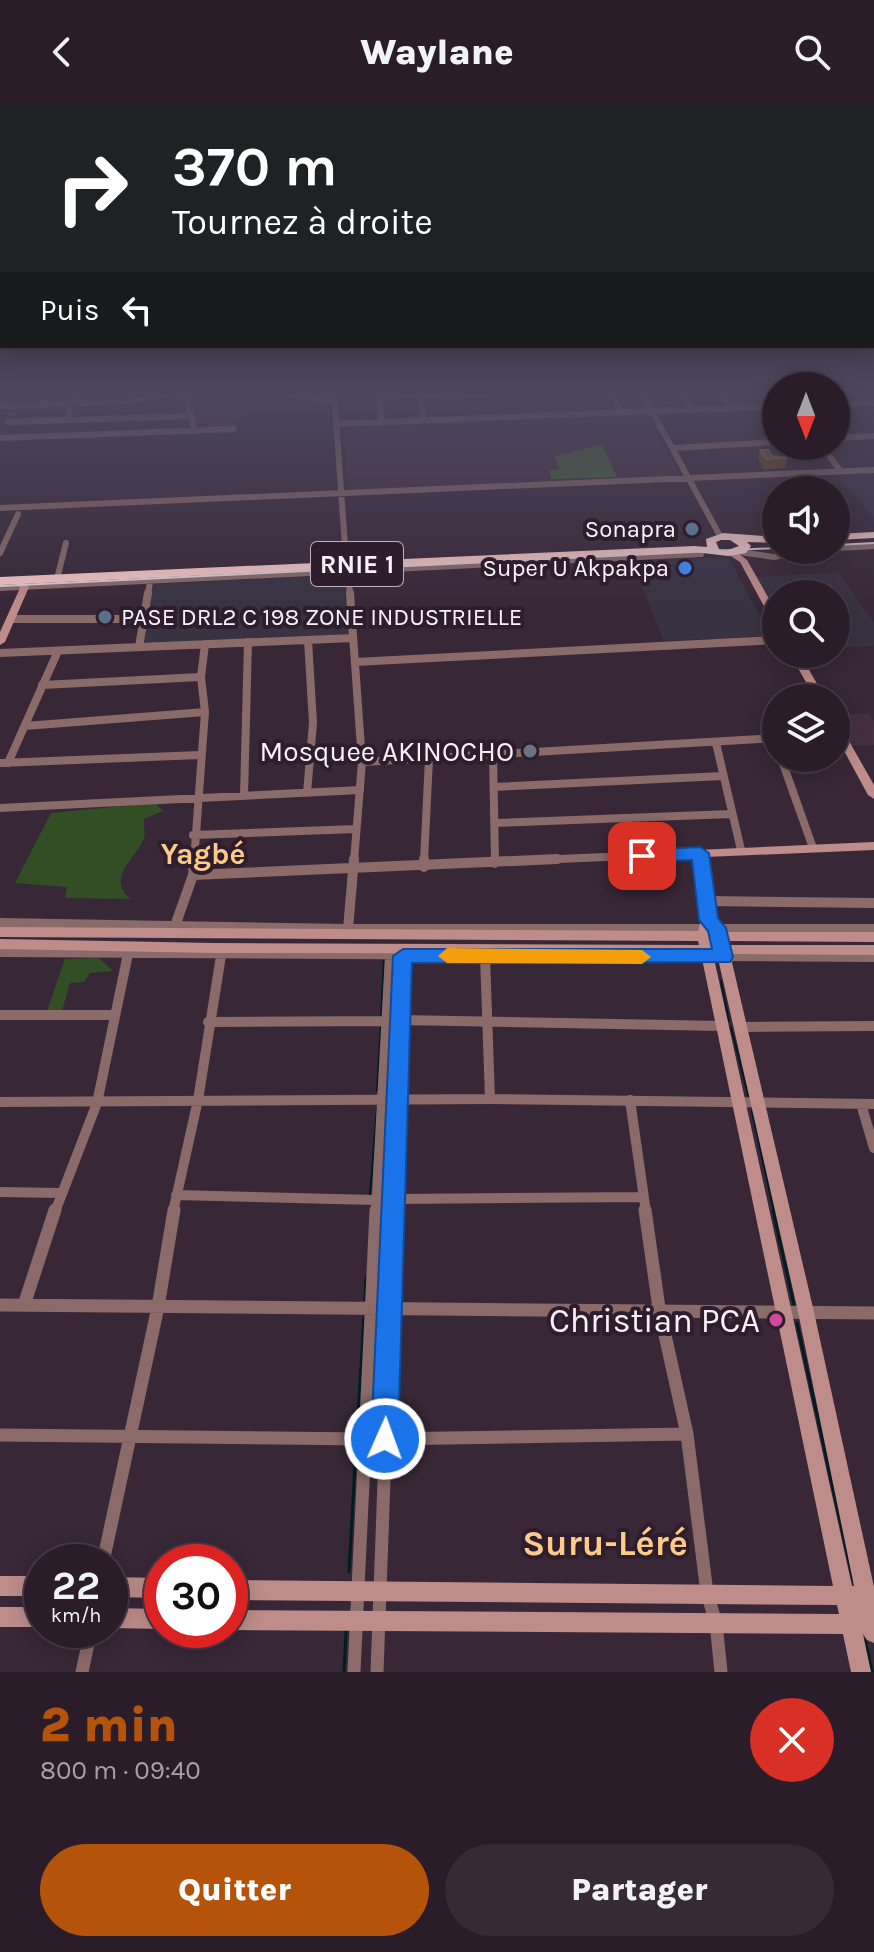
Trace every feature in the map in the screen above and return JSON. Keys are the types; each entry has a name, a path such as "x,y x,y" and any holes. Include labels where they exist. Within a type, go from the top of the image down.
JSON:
{"highway":[{"name":"RNIE 1","path":"0,579 23,584 715,542 736,538 762,541"},
{"path":"736,538 744,544 738,552"},
{"path":"850,541 874,540"},
{"name":"RNIE 1","path":"715,542 738,552 762,546"},
{"name":"RNIE 1","path":"0,579 347,565"}],"street":[{"path":"339,464 362,762 348,929"},
{"path":"682,464 715,542"},
{"path":"836,464 841,471"},
{"path":"0,508 874,470"},
{"path":"0,553 18,514"},
{"path":"58,575 66,543"},
{"path":"738,552 762,555"},
{"path":"738,552 762,594"},
{"path":"0,588 23,584 150,581 347,565 701,554"},
{"path":"139,647 150,581"},
{"path":"0,642 12,619 23,584"},
{"path":"12,619 143,619"},
{"path":"0,653 353,638"},
{"path":"307,793 313,723 308,640"},
{"path":"355,662 762,641"},
{"path":"244,796 248,642"},
{"path":"175,926 193,875 193,835 205,712 201,677 205,644"},
{"path":"4,763 25,726 58,651"},
{"path":"42,685 201,677"},
{"path":"25,726 205,712"},
{"path":"362,762 762,740"},
{"path":"716,743 741,850"},
{"path":"850,753 874,795"},
{"path":"493,754 495,863"},
{"path":"4,763 200,755"},
{"path":"424,867 429,758"},
{"path":"786,772 813,848"},
{"path":"494,787 723,776"},
{"path":"1,811 360,790"},
{"path":"494,823 731,814"},
{"path":"193,835 356,829"},
{"path":"193,875 874,846"},
{"path":"700,853 722,1026 861,1672"},
{"path":"708,901 874,903"},
{"path":"0,923 712,939 874,950"},
{"path":"0,952 485,956 874,929"},
{"path":"0,932 712,939 874,957"},
{"path":"0,944 215,948 874,937"},
{"path":"248,1620 851,1624 873,1627 870,1596 759,1105 740,1027 712,939"},
{"path":"24,1305 61,1193 80,1153 97,1103 128,954"},
{"path":"107,1544 158,1307 176,1195 198,1100 208,1022 221,956"},
{"path":"354,1672 358,1621 370,1593 385,1439 400,1020 397,956"},
{"path":"377,1672 379,1622 370,1593 365,1439 385,1021 397,956"},
{"path":"485,956 490,1099"},
{"path":"0,1015 114,1015"},
{"path":"400,1020 722,1026"},
{"path":"208,1022 385,1021"},
{"path":"740,1027 874,1026"},
{"path":"0,1102 490,1099 759,1105 874,1104"},
{"path":"630,1100 659,1308 687,1434 707,1593 716,1623 721,1672"},
{"path":"861,1104 874,1148"},
{"path":"0,1192 61,1193"},
{"path":"176,1195 376,1200"},
{"path":"395,1199 643,1197"},
{"path":"0,1305 389,1310 659,1308 874,1313"},
{"path":"385,1439 687,1434"},
{"path":"0,1435 365,1439"},
{"path":"0,1586 24,1586"},
{"path":"248,1590 870,1596"},
{"path":"0,1617 24,1617"},
{"path":"82,1672 87,1648"}],"shaded area":[{"path":"347,464 674,464 680,475 349,490"},
{"path":"874,473 874,518 850,489 850,476 838,475"},
{"path":"729,559 762,619 762,636 664,641 631,561"},
{"path":"838,572 844,580 762,580 762,588 756,577"},
{"path":"347,575 352,634 142,644 152,584"},
{"path":"850,589 874,622 874,646 850,647"},
{"path":"869,713 874,721 874,745 850,746 850,714"}],"green space":[{"path":"557,464 611,464 617,477 552,479 549,471 559,469"},
{"path":"155,803 163,811 144,819 144,838 122,876 121,884 131,899 65,898 67,887 15,883 51,813"},
{"path":"99,958 113,971 90,973 84,982 70,983 62,1011 47,1011 65,959"}],"waterway":[{"path":"381,1018 384,960"},
{"path":"721,981 729,1021"},
{"path":"377,1091 381,1024"},
{"path":"731,1027 749,1099"},
{"path":"370,1195 377,1108"},
{"path":"752,1111 774,1212"},
{"path":"773,1210 794,1305"},
{"path":"365,1300 366,1278"},
{"path":"357,1432 364,1317"},
{"path":"797,1323 853,1580"},
{"path":"349,1572 356,1446"},
{"path":"344,1672 346,1631"},
{"path":"865,1640 872,1672"}],"railway":[{"path":"850,544 874,543"},
{"path":"0,586 762,549"}],"slow traffic":[{"path":"447,956 642,957"}],"place":[{"name":"Sonapra","path":"692,529"},
{"name":"Super U Akpakpa","path":"685,568"},
{"name":"PASE DRL2 C 198 ZONE INDUSTRIELLE","path":"105,617"},
{"name":"Mosquee AKINOCHO","path":"530,751"},
{"name":"Christian PCA","path":"776,1320"}],"district":[{"name":"Yagbé","path":"203,854"},
{"name":"Suru-Léré","path":"605,1542"}],"route":[{"path":"385,1439 403,956 724,957 716,928 709,920 700,853 642,856"}]}
